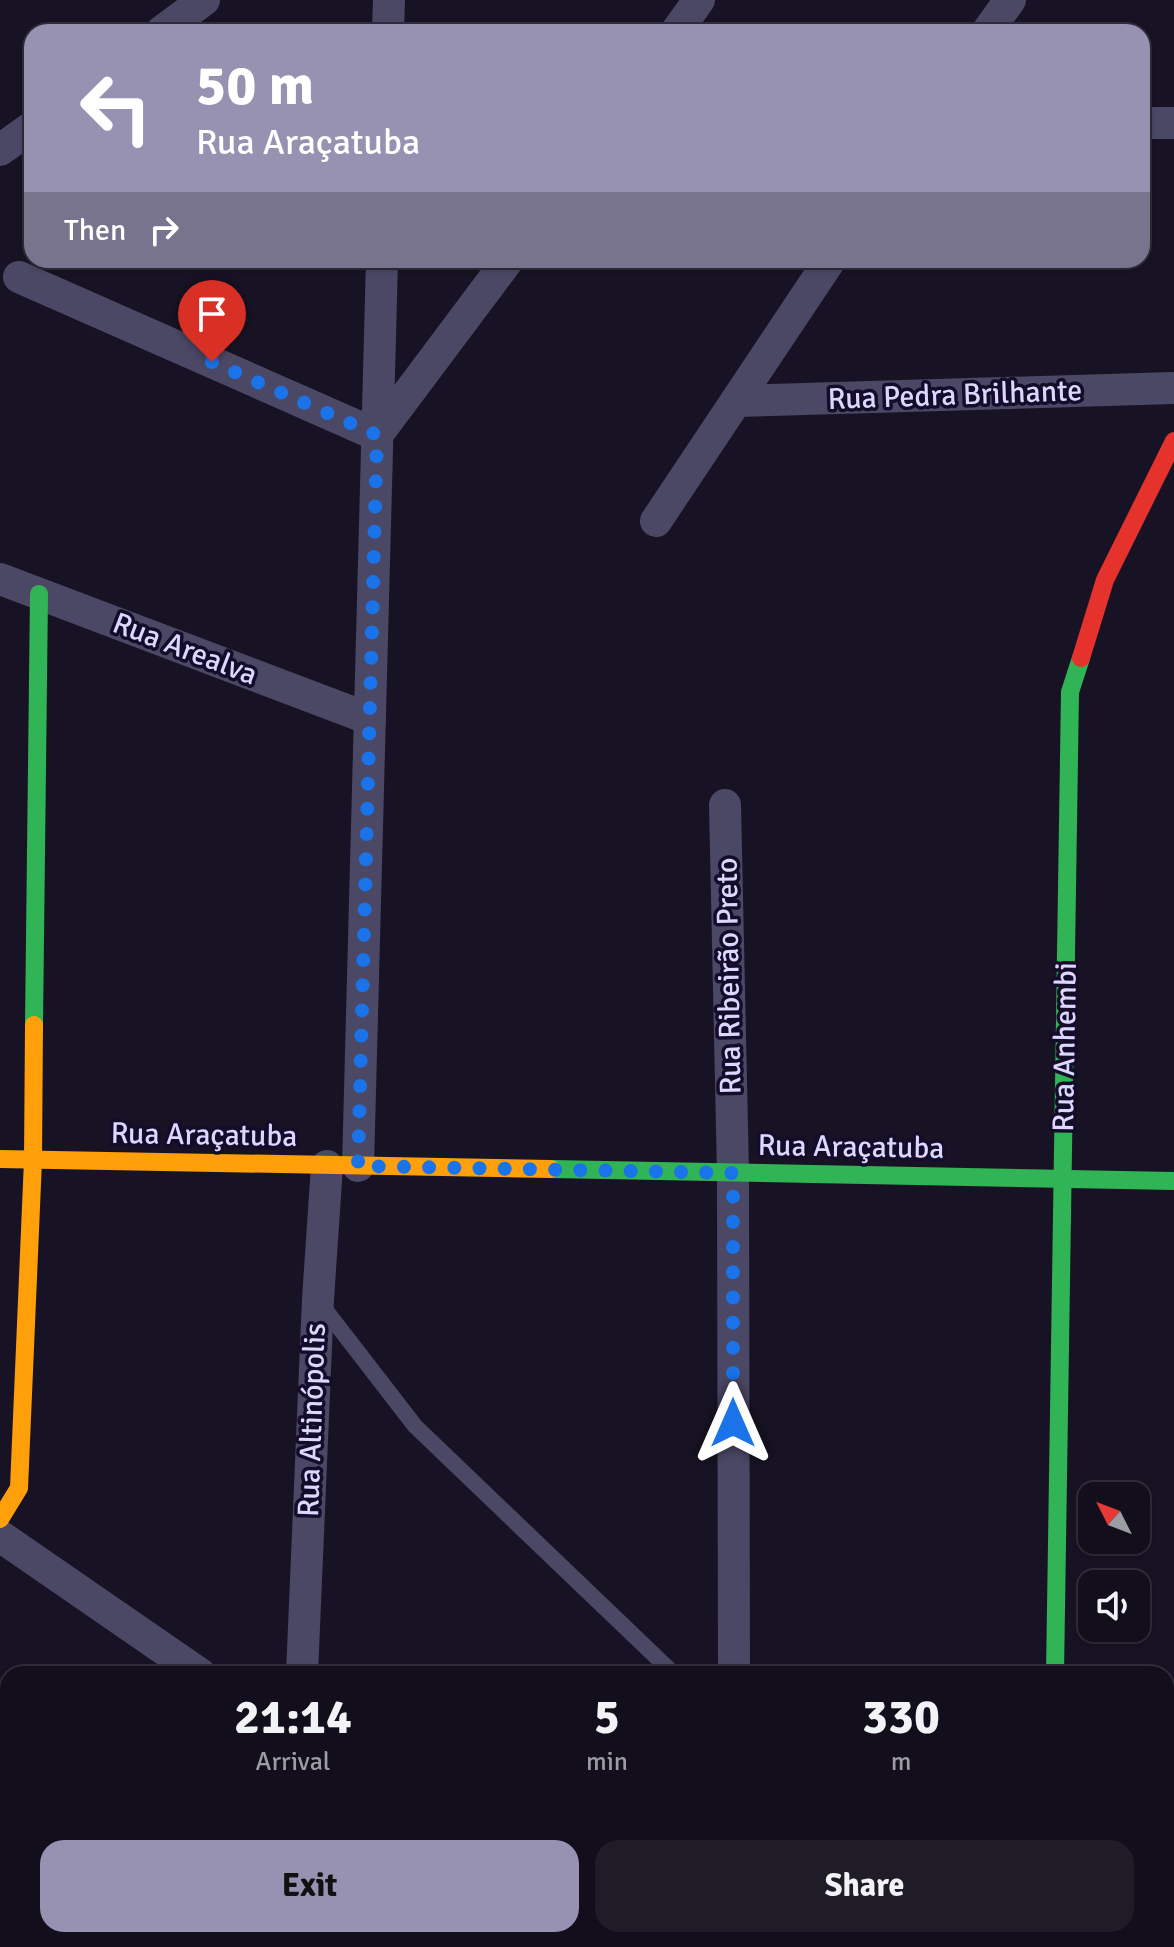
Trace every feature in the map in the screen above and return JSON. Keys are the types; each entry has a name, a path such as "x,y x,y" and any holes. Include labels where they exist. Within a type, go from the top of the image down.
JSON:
{"street":[{"path":"172,24 204,0"},
{"path":"388,24 389,0"},
{"path":"682,24 699,0"},
{"path":"993,24 1010,0"},
{"path":"1150,123 1174,123"},
{"path":"0,150 24,133"},
{"name":"Rua Altinópolis","path":"302,1666 318,1299 343,1166 370,719 382,268"},
{"path":"19,277 377,435 502,268"},
{"path":"656,521 825,268"},
{"name":"Rua Pedra Brilhante","path":"736,401 1174,388"},
{"name":"Rua Anhembi","path":"1055,1666 1070,692 1105,580 1174,441"},
{"name":"Rua Arealva","path":"0,579 370,719"},
{"path":"0,1519 19,1488 33,1160 39,594"},
{"name":"Rua Ribeirão Preto","path":"725,805 733,1173 734,1666"},
{"name":"Rua Araçatuba","path":"0,1159 1174,1181"},
{"path":"0,1536 188,1666"}],"lane":[{"path":"318,1299 415,1426 666,1666"}],"traffic: fast":[{"path":"34,1025 39,594"},
{"path":"1055,1666 1070,692 1081,658"},
{"path":"551,1169 1174,1181"}],"traffic: slow":[{"path":"0,1519 19,1488 33,1160 34,1025"},
{"path":"0,1159 551,1169"}],"traffic: jam":[{"path":"1081,658 1105,580 1174,441"}],"route":[{"path":"212,362 377,435 358,1166 733,1173 733,1423"}]}
